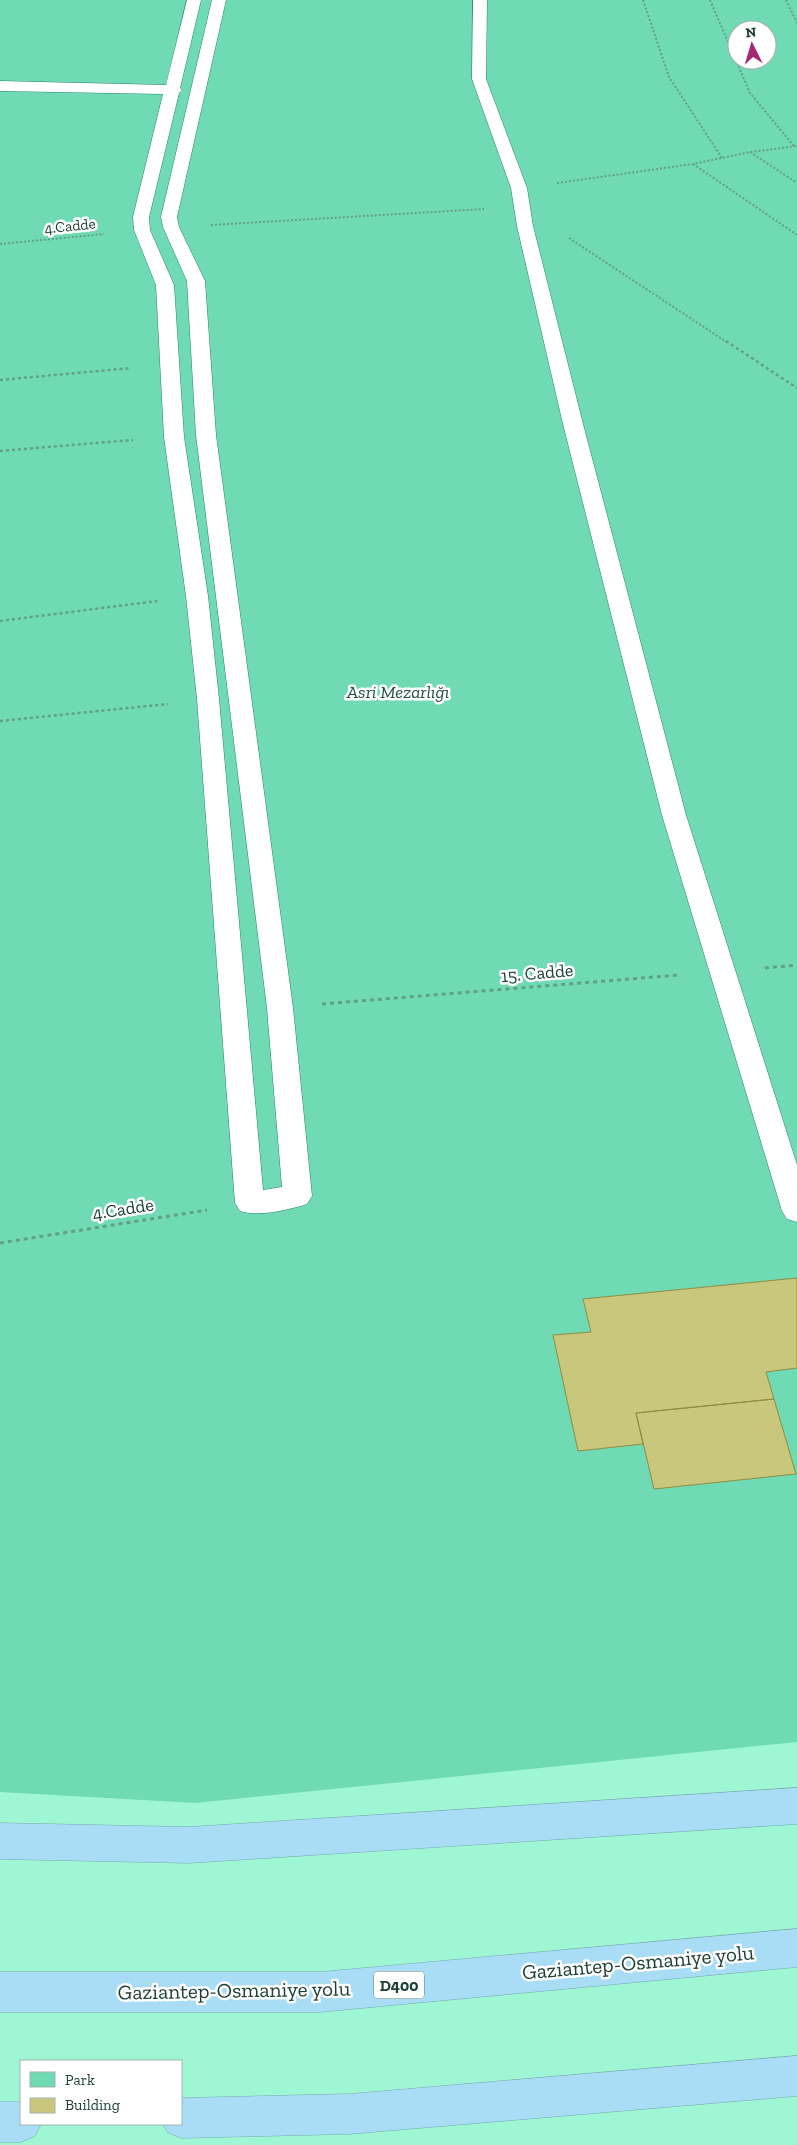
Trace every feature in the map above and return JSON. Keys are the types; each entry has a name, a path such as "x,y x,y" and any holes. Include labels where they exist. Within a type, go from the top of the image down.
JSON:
{"highway":[{"path":"0,1841 189,1845 797,1806"},
{"name":"Gaziantep-Osmaniye yolu","path":"0,1992 320,1992 797,1948"},
{"path":"182,2118 348,2114 797,2076"},
{"path":"0,2122 20,2122"}],"lane":[{"path":"194,0 174,90 141,217 142,230 165,285 174,437 197,596 208,699 250,1203 297,1196 280,1008 206,435 196,281 170,228 168,217 219,0"},
{"path":"480,0 479,79 520,197 573,424 674,815 797,1211"},
{"path":"0,86 174,90"}],"path":[{"path":"643,0 668,77 722,158"},
{"path":"710,0 750,93 796,146"},
{"path":"786,0 797,23"},
{"path":"170,228 520,197 750,152 796,146"},
{"path":"750,152 797,183"},
{"path":"694,164 797,236"},
{"path":"520,197 797,388"},
{"name":"4.Cadde","path":"0,244 142,230"},
{"path":"0,380 169,364"},
{"path":"0,451 174,437"},
{"path":"0,621 197,596"},
{"path":"0,721 208,699"},
{"name":"15. Cadde","path":"280,1008 797,965"},
{"name":"4.Cadde","path":"0,1243 250,1203"}],"green space":[{"name":"Asri Mezarlığı","path":"0,0 797,0 797,1742 195,1803 0,1792"}],"building":[{"path":"797,1278 797,1368 766,1372 774,1399 636,1413 643,1444 578,1451 553,1335 591,1332 583,1299"},
{"path":"774,1399 796,1474 654,1489 636,1413"}]}
